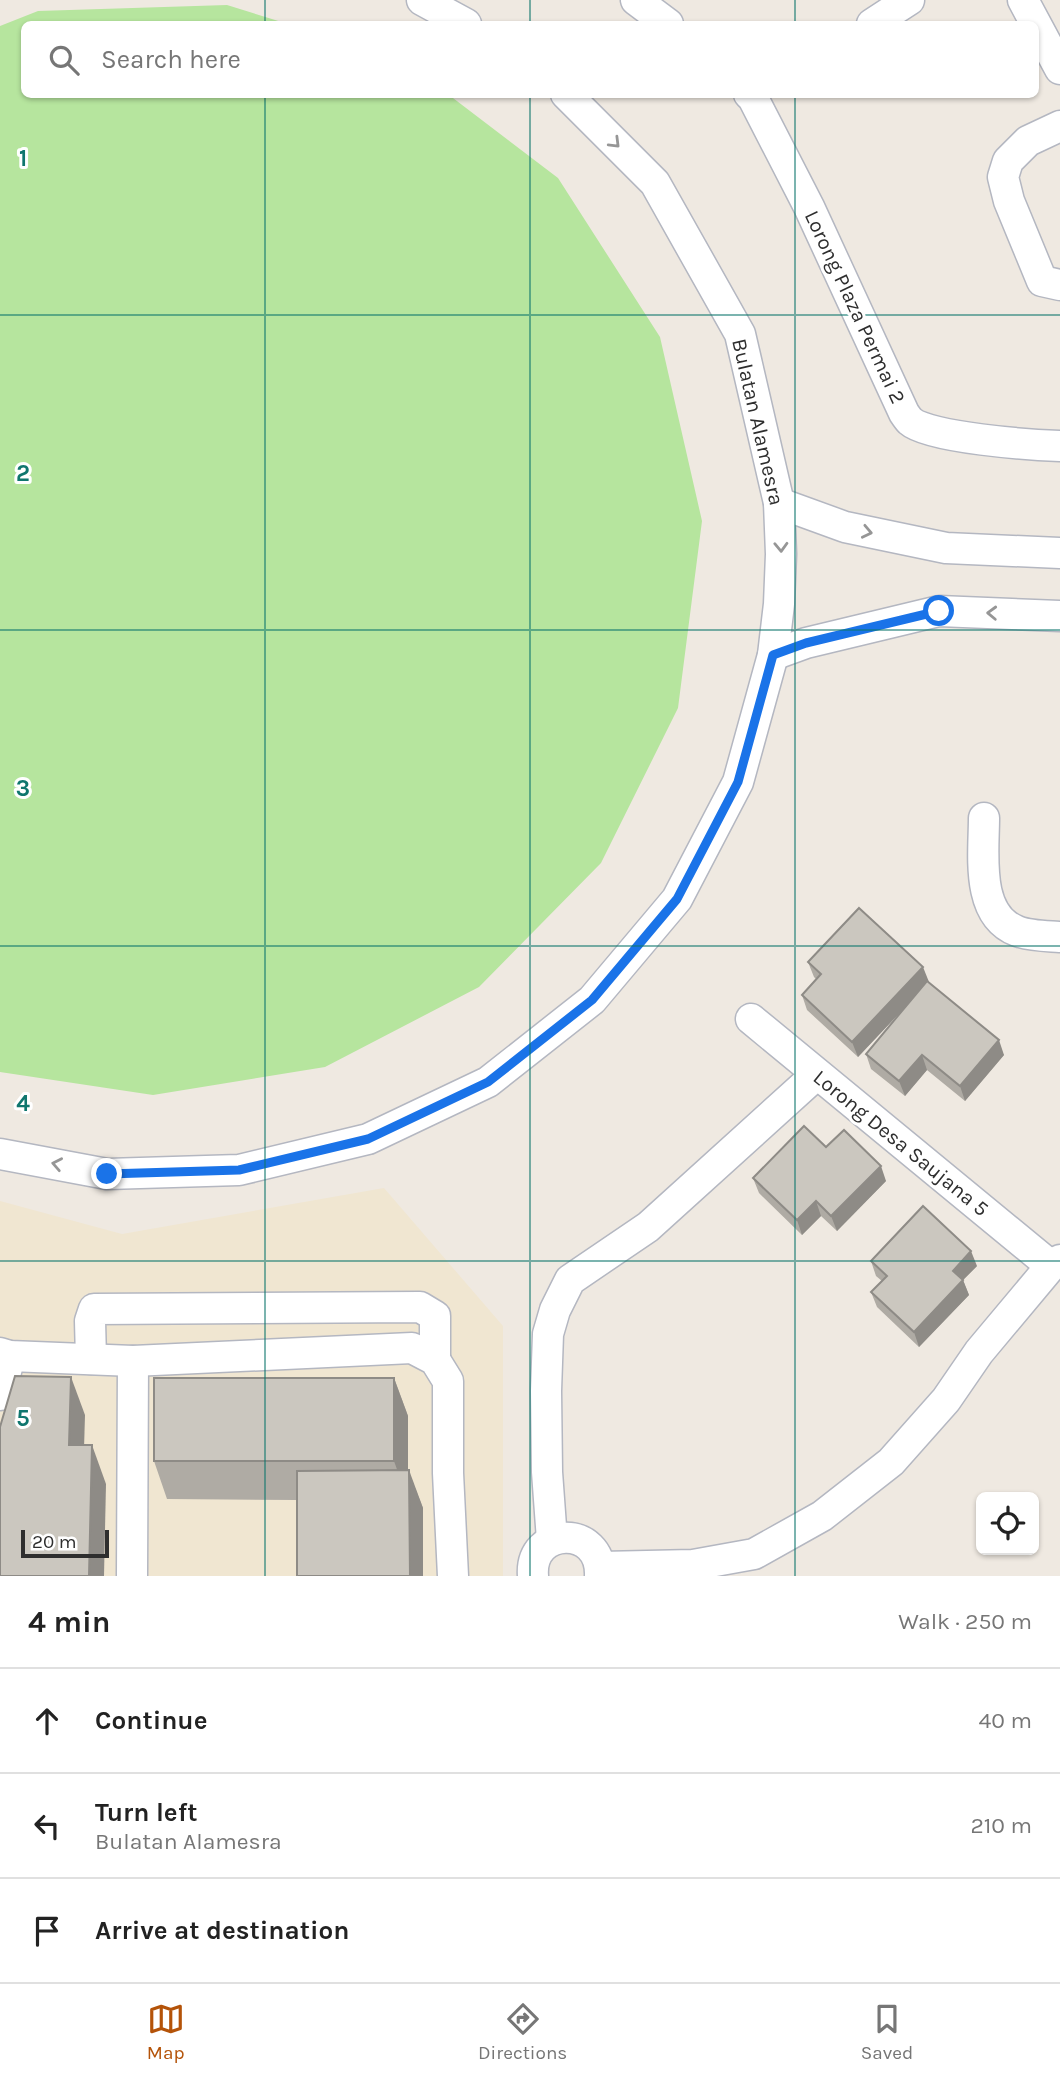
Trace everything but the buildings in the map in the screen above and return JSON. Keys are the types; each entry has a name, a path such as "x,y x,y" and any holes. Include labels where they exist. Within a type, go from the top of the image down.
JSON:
{"street":[{"path":"422,0 460,21"},
{"path":"636,0 664,21"},
{"path":"875,14 909,0"},
{"path":"1023,0 1034,21"},
{"path":"1039,30 1060,69"},
{"name":"Bulatan Alamesra","path":"0,1154 107,1174 239,1170 368,1139 488,1082 592,1000 677,899 738,782 773,655 781,554 779,503 740,334 655,183 570,98"},
{"name":"Lorong Plaza Permai 2","path":"755,98 911,423 932,430 1014,445 1060,446"},
{"path":"1060,126 1028,141 1008,161 1003,177 1009,201 1042,281 1060,285"},
{"path":"779,503 845,527 946,548 1060,554"},
{"path":"773,655 806,643 939,611 1060,616"},
{"path":"984,818 984,888 997,917 1016,931 1060,937"},
{"name":"Lorong Desa Saujana 5","path":"751,1019 1055,1263"},
{"path":"552,1540 547,1472 548,1334 555,1310 570,1280 648,1227 817,1074"},
{"path":"533,1576 536,1556 542,1546 552,1540 573,1537 583,1541 598,1556 600,1571 693,1565 754,1554 822,1516 891,1462 946,1400 979,1352 1055,1263"},
{"path":"91,1359 90,1321 94,1309 420,1307 435,1316 435,1360"},
{"path":"0,1395 5,1355 133,1361 412,1348 435,1360 448,1381 448,1474 453,1576"},
{"path":"132,1576 133,1361"}],"shaded area":[{"path":"384,1188 503,1326 503,1576 0,1576 0,1201 122,1234"}],"green space":[{"path":"227,5 278,21 21,21 21,98 453,98 558,178 660,337 702,521 678,708 601,863 479,987 325,1067 153,1095 0,1072 0,26 38,11"}],"route":[{"path":"107,1174 239,1170 368,1139 488,1082 592,1000 677,899 738,782 773,655 806,643 939,611"}]}
